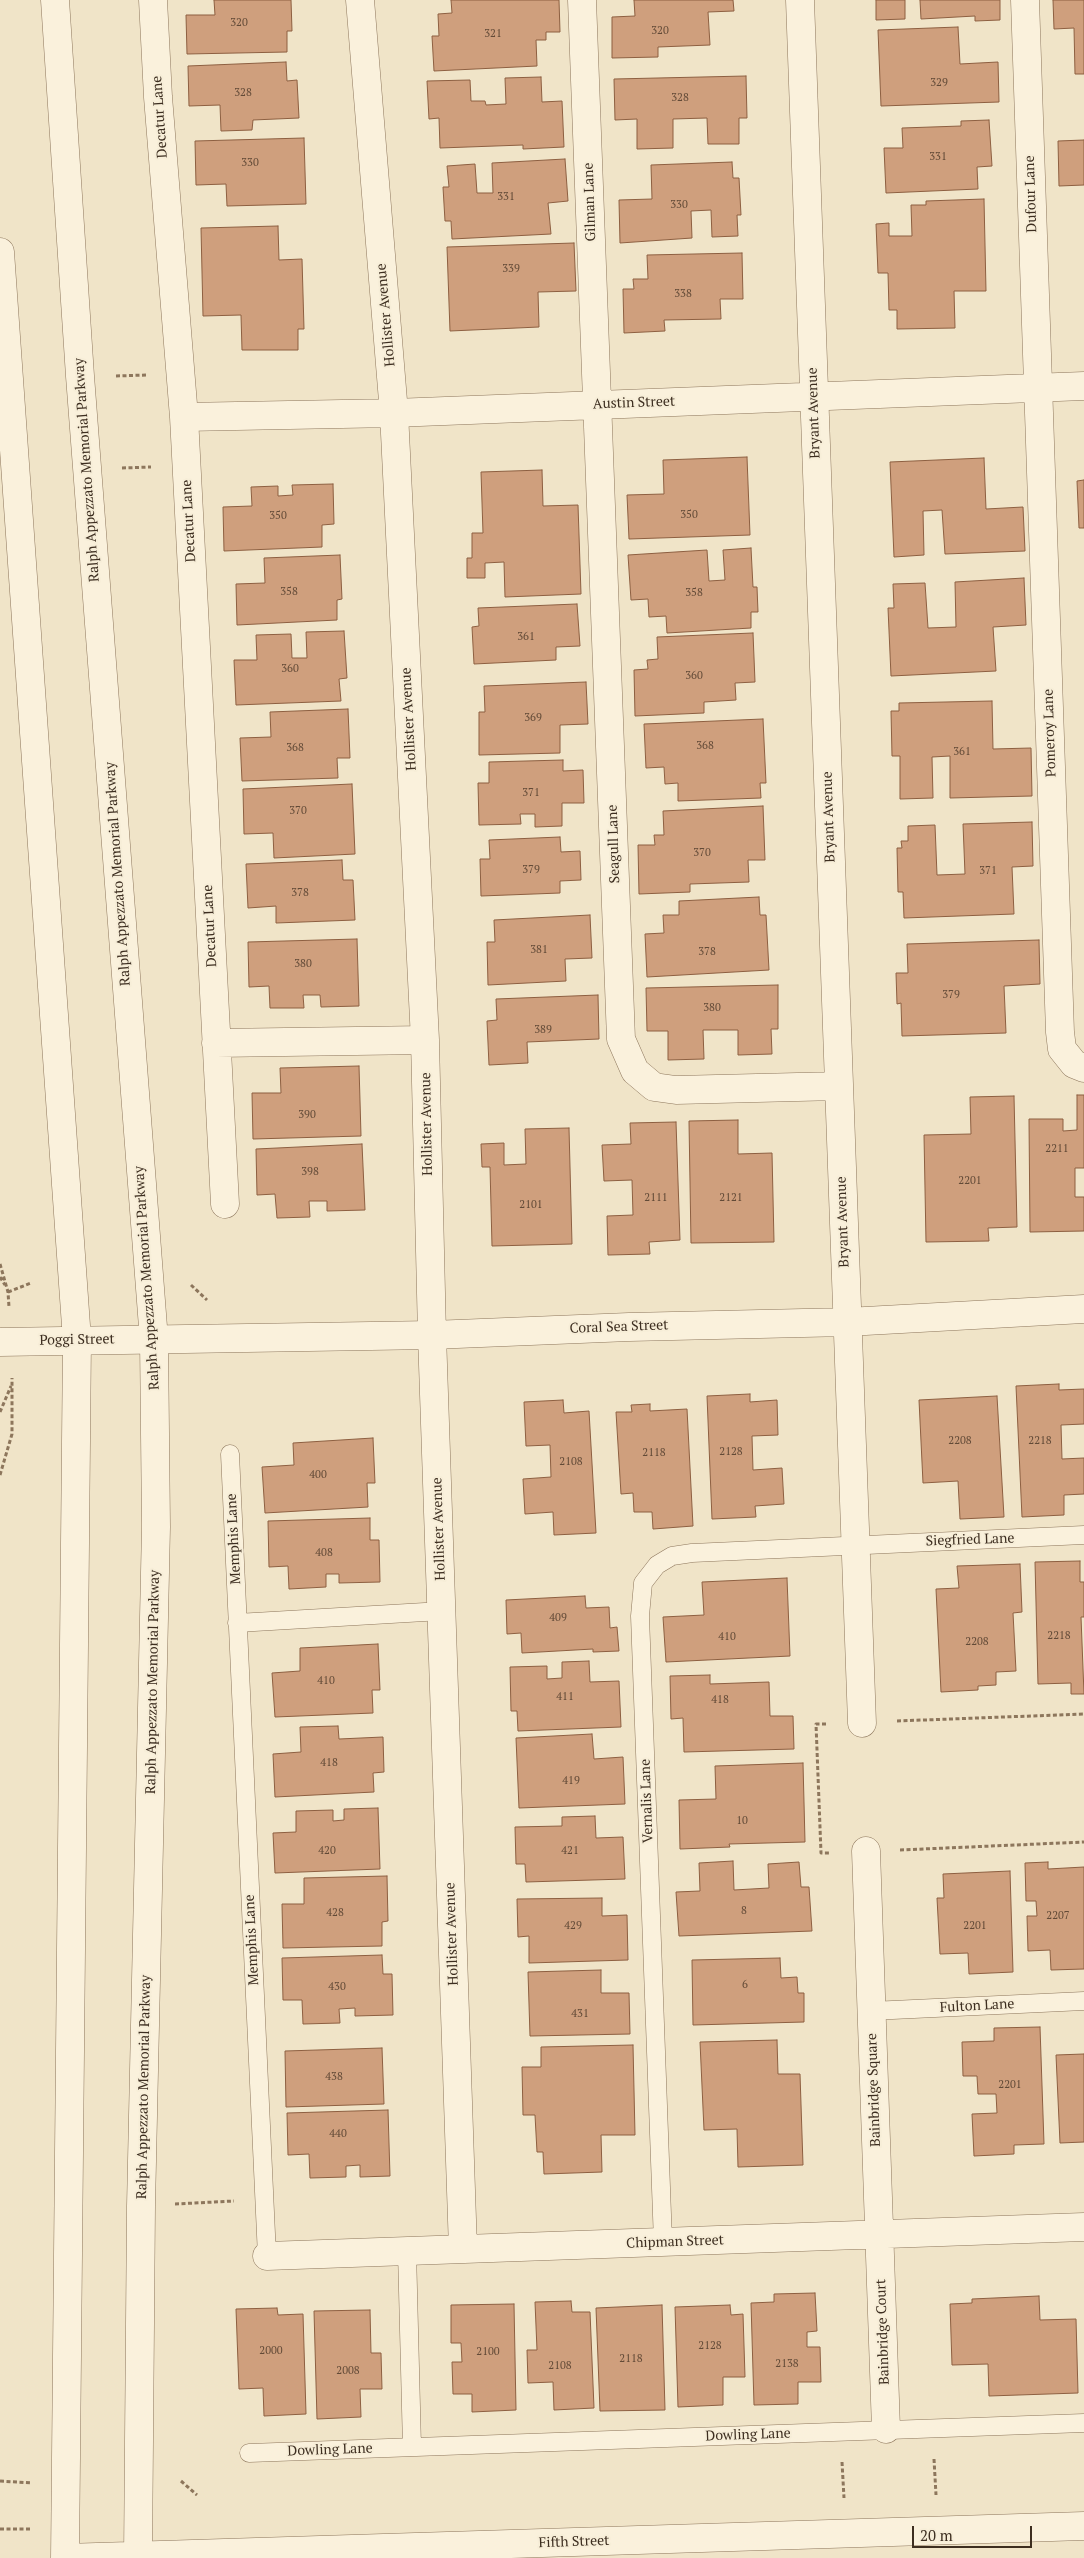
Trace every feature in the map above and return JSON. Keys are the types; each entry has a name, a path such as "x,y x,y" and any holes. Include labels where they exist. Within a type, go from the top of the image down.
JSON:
{"street":[{"name":"Ralph Appezzato Memorial Parkway","path":"55,0 80,376 154,1340 156,1527 141,2206 138,2557"},
{"name":"Decatur Lane","path":"153,0 158,98 184,417 225,1204"},
{"name":"Hollister Avenue","path":"360,0 394,413 425,1040 432,1335 463,2249"},
{"name":"Gilman Lane","path":"582,0 598,405"},
{"name":"Bryant Avenue","path":"800,0 862,1723"},
{"name":"Dufour Lane","path":"1025,0 1038,388"},
{"path":"0,252 77,1340 65,2558"},
{"name":"Austin Street","path":"184,417 394,413 1084,386"},
{"name":"Pomeroy Lane","path":"1038,388 1060,1032 1062,1049 1074,1064 1084,1068"},
{"name":"Seagull Lane","path":"598,405 621,1039 635,1070 654,1087 676,1090 838,1086"},
{"path":"216,1043 425,1040"},
{"name":"Coral Sea Street","path":"154,1340 432,1335 629,1327 847,1322 1084,1309"},
{"name":"Poggi Street","path":"0,1342 154,1340"},
{"name":"Bainbridge Square","path":"866,1851 880,2234"},
{"name":"Chipman Street","path":"267,2256 1084,2227"},
{"name":"Bainbridge Court","path":"880,2234 886,2429"},
{"name":"Fifth Street","path":"65,2558 1084,2526"}],"lane":[{"name":"Memphis Lane","path":"230,1454 267,2256"},
{"name":"Siegfried Lane","path":"855,1544 1084,1535"},
{"name":"Vernalis Lane","path":"662,2242 640,1616 643,1583 657,1565 672,1556 692,1552 855,1544"},
{"path":"238,1623 442,1611"},
{"name":"Fulton Lane","path":"871,2010 1084,2001"},
{"path":"407,2251 412,2447"},
{"name":"Dowling Lane","path":"249,2453 1084,2423"}],"path":[{"path":"80,376 180,374"},
{"path":"87,469 186,465"},
{"path":"0,1264 8,1292"},
{"path":"0,1277 8,1292"},
{"path":"8,1292 31,1283"},
{"path":"191,1285 207,1300"},
{"path":"0,1412 12,1383 12,1434 0,1475"},
{"path":"1084,1714 816,1724 821,1853 1084,1842"},
{"path":"141,2206 264,2200"},
{"path":"932,2428 938,2531"},
{"path":"841,2431 845,2534"},
{"path":"0,2481 37,2483"},
{"path":"181,2481 197,2495"}],"building":[{"path":"214,0 291,0 292,31 287,31 287,52 187,54 186,15 215,15"},
{"path":"451,0 559,0 560,32 546,32 546,40 536,40 537,66 434,71 432,36 439,36 438,14 452,13"},
{"path":"634,0 733,0 734,11 708,12 710,45 658,47 658,57 612,58 612,17 635,16"},
{"path":"876,0 905,0 905,19 876,20"},
{"path":"920,0 1000,0 1000,20 975,21 975,16 921,19"},
{"path":"1053,0 1084,0 1084,74 1075,74 1074,28 1054,29"},
{"path":"958,27 960,64 998,62 999,102 881,106 878,30"},
{"path":"286,62 287,81 297,80 299,118 253,120 252,130 221,131 220,105 189,106 188,66"},
{"path":"746,76 747,118 739,118 739,144 708,144 707,118 673,119 673,148 637,149 637,119 615,120 614,79"},
{"path":"541,77 542,102 562,101 564,147 523,149 523,145 440,148 439,118 429,119 427,81 470,80 471,101 485,101 486,105 506,104 505,78"},
{"path":"989,120 992,166 977,167 978,189 886,193 884,148 903,148 902,128 961,126 961,121"},
{"path":"304,138 306,204 227,206 226,184 196,185 195,141"},
{"path":"1084,140 1084,185 1059,186 1058,141"},
{"path":"565,159 568,201 548,203 551,234 452,239 451,221 445,221 443,187 449,187 447,166 475,164 477,193 493,193 492,163"},
{"path":"732,162 733,178 739,178 741,215 737,215 738,236 712,237 711,210 691,211 692,238 620,243 619,200 652,199 651,165"},
{"path":"984,199 986,291 954,291 955,328 897,329 897,310 889,310 888,273 878,273 876,224 889,223 889,236 912,236 911,205 926,205 926,201"},
{"path":"278,226 279,260 302,259 304,329 298,329 298,350 242,350 241,315 203,316 201,228"},
{"path":"574,243 576,291 538,292 539,327 450,331 447,247"},
{"path":"742,253 743,299 720,299 721,319 664,320 665,331 624,333 623,289 634,289 633,279 648,279 647,255"},
{"path":"747,457 750,535 629,539 627,495 664,494 663,460"},
{"path":"984,458 986,509 1023,507 1025,551 945,554 942,510 923,511 924,555 894,557 890,462"},
{"path":"542,470 543,506 578,505 581,594 505,597 504,562 485,563 485,578 467,578 467,558 472,558 472,533 483,533 481,472"},
{"path":"1084,480 1084,528 1079,528 1077,481"},
{"path":"333,484 334,524 322,525 322,547 224,551 223,507 252,506 251,487 278,486 278,496 293,495 292,485"},
{"path":"751,548 753,587 757,587 758,612 751,612 751,628 667,633 666,616 649,617 648,599 631,600 628,555 707,550 709,581 725,580 723,550"},
{"path":"340,555 342,599 337,600 337,620 237,625 236,584 265,583 264,558"},
{"path":"1024,578 1026,625 993,627 996,671 891,676 888,608 894,608 893,584 925,583 928,628 956,627 955,582"},
{"path":"577,604 580,646 556,647 556,660 474,664 472,627 479,626 478,608"},
{"path":"344,631 347,678 339,679 341,701 236,705 234,660 257,660 256,635 291,634 292,658 307,658 306,632"},
{"path":"753,633 755,682 735,683 736,700 704,702 704,713 635,716 634,670 648,669 647,660 658,659 657,637"},
{"path":"586,682 588,724 560,725 560,753 479,755 479,712 485,712 484,686"},
{"path":"992,701 993,749 1031,748 1032,796 950,798 950,756 932,757 933,798 900,799 900,756 892,756 891,711 899,711 899,703"},
{"path":"348,709 350,758 337,758 338,778 242,781 240,738 271,737 270,712"},
{"path":"763,719 766,783 760,783 761,798 678,801 678,783 665,784 664,767 646,768 644,724"},
{"path":"563,760 563,771 583,770 584,803 562,803 562,826 535,827 535,814 520,814 521,824 479,825 478,783 489,783 489,762"},
{"path":"352,784 355,854 274,858 273,833 244,834 243,789"},
{"path":"763,806 765,860 748,860 749,882 690,884 690,892 639,894 638,845 655,845 654,835 664,835 663,811"},
{"path":"1032,822 1033,866 1012,867 1014,914 904,918 903,892 898,892 897,848 902,848 901,841 908,841 908,826 935,825 937,875 965,874 963,824"},
{"path":"560,837 561,852 580,851 581,880 560,881 560,893 481,896 480,859 490,859 489,840"},
{"path":"342,860 343,880 353,880 355,920 276,923 276,906 248,908 246,864"},
{"path":"759,897 760,915 766,915 769,970 647,977 645,934 664,933 663,915 679,915 679,901"},
{"path":"590,915 592,958 565,959 566,981 488,985 487,942 495,942 494,920"},
{"path":"357,939 359,1006 321,1007 320,995 303,995 304,1008 270,1008 269,986 249,987 248,942"},
{"path":"1039,940 1040,984 1004,986 1006,1033 902,1036 901,1003 897,1004 896,973 908,973 907,944"},
{"path":"778,985 778,1029 771,1029 772,1054 738,1055 738,1030 703,1030 704,1059 668,1060 668,1031 647,1031 646,988"},
{"path":"598,995 599,1039 527,1042 528,1063 489,1065 487,1021 497,1020 496,999"},
{"path":"359,1066 361,1136 253,1139 252,1093 281,1093 280,1068"},
{"path":"1077,1095 1084,1095 1084,1168 1075,1168 1075,1197 1084,1197 1084,1231 1030,1232 1029,1119 1063,1119 1063,1131 1077,1130"},
{"path":"1014,1096 1017,1227 988,1228 989,1241 926,1242 924,1135 971,1134 970,1097"},
{"path":"738,1120 738,1154 772,1153 774,1242 691,1243 689,1121"},
{"path":"676,1122 680,1240 649,1242 650,1254 608,1255 607,1216 633,1215 632,1180 604,1181 602,1145 631,1144 630,1123"},
{"path":"569,1128 572,1244 492,1246 490,1167 482,1167 481,1144 504,1143 504,1165 526,1164 525,1129"},
{"path":"362,1144 365,1210 327,1211 327,1201 309,1201 310,1217 277,1218 275,1194 257,1195 256,1149"},
{"path":"1059,1384 1059,1390 1084,1389 1084,1424 1061,1425 1062,1459 1084,1458 1084,1494 1064,1495 1064,1515 1022,1517 1016,1386"},
{"path":"750,1394 750,1402 777,1400 778,1435 752,1436 753,1470 782,1468 784,1504 755,1506 756,1517 712,1519 707,1396"},
{"path":"997,1396 1004,1517 960,1519 958,1481 923,1483 919,1400"},
{"path":"563,1400 564,1413 589,1411 596,1533 554,1535 553,1512 525,1514 523,1479 551,1477 550,1445 526,1446 524,1402"},
{"path":"650,1404 650,1411 687,1409 693,1526 653,1529 652,1512 634,1512 633,1493 621,1494 616,1412 632,1412 631,1405"},
{"path":"373,1438 375,1483 367,1483 368,1507 265,1513 262,1467 294,1465 293,1443"},
{"path":"370,1518 370,1540 379,1540 380,1582 339,1583 339,1574 326,1574 326,1587 289,1589 288,1566 269,1567 268,1521"},
{"path":"1080,1561 1080,1582 1084,1582 1084,1617 1081,1617 1084,1694 1071,1694 1071,1683 1038,1684 1035,1562"},
{"path":"1020,1564 1022,1612 1013,1613 1016,1671 996,1672 996,1685 978,1686 978,1690 941,1692 936,1589 959,1588 957,1566"},
{"path":"787,1578 790,1656 666,1662 663,1617 704,1615 702,1582"},
{"path":"585,1596 586,1608 609,1607 610,1628 617,1627 619,1651 593,1652 593,1649 522,1653 521,1633 507,1634 506,1600"},
{"path":"378,1644 380,1690 372,1690 373,1713 275,1717 272,1673 300,1671 300,1648"},
{"path":"589,1661 590,1682 619,1681 621,1727 518,1731 517,1711 511,1711 510,1667 547,1666 547,1679 562,1678 562,1662"},
{"path":"710,1675 710,1684 769,1682 770,1716 793,1716 794,1749 684,1752 683,1718 671,1719 670,1676"},
{"path":"338,1726 339,1739 383,1737 384,1772 373,1773 374,1792 275,1797 273,1754 301,1752 300,1727"},
{"path":"592,1734 594,1759 623,1757 625,1804 519,1808 516,1738"},
{"path":"803,1763 805,1842 729,1844 730,1847 680,1849 679,1800 716,1799 715,1766"},
{"path":"378,1808 380,1869 275,1873 273,1833 296,1832 296,1811 333,1810 333,1821 344,1820 344,1809"},
{"path":"595,1816 596,1838 623,1837 625,1879 526,1882 525,1864 516,1864 515,1827 562,1826 562,1817"},
{"path":"733,1861 734,1890 769,1888 768,1864 799,1862 801,1887 809,1887 812,1931 679,1936 676,1892 700,1891 699,1863"},
{"path":"1048,1862 1048,1869 1084,1867 1084,1969 1051,1970 1050,1950 1028,1951 1027,1916 1037,1916 1036,1901 1026,1901 1025,1863"},
{"path":"1010,1871 1013,1972 969,1974 968,1953 940,1954 937,1898 944,1898 943,1874"},
{"path":"387,1876 388,1921 382,1922 382,1946 283,1948 282,1904 304,1904 304,1878"},
{"path":"602,1898 602,1916 627,1915 628,1960 529,1963 529,1936 518,1937 517,1899"},
{"path":"382,1955 383,1974 392,1974 393,2015 355,2016 355,2008 339,2009 340,2023 303,2024 302,2000 283,2000 282,1958"},
{"path":"780,1958 781,1978 797,1977 798,1993 804,1993 804,2022 693,2025 692,1960"},
{"path":"601,1970 601,1993 629,1993 630,2034 530,2036 528,1972"},
{"path":"1040,2027 1044,2144 1014,2145 1014,2154 974,2156 972,2114 997,2113 996,2094 978,2094 977,2076 963,2076 962,2042 994,2041 994,2028"},
{"path":"777,2040 778,2074 800,2074 803,2165 738,2167 737,2129 704,2130 700,2042"},
{"path":"633,2045 635,2135 601,2135 602,2172 544,2174 543,2152 537,2152 535,2115 523,2115 522,2067 541,2067 541,2047"},
{"path":"382,2048 384,2104 286,2107 285,2051"},
{"path":"1084,2054 1084,2142 1060,2143 1056,2055"},
{"path":"388,2110 390,2176 360,2177 360,2165 346,2166 346,2177 310,2178 309,2154 288,2155 287,2113"},
{"path":"815,2293 817,2331 807,2332 807,2347 820,2347 821,2382 798,2382 798,2404 754,2405 751,2303 774,2302 774,2294"},
{"path":"1039,2296 1040,2320 1076,2319 1078,2393 989,2396 988,2364 952,2365 950,2304 972,2303 972,2299"},
{"path":"571,2301 572,2312 590,2312 594,2408 554,2410 553,2382 528,2383 527,2350 537,2350 535,2302"},
{"path":"514,2304 516,2410 472,2412 472,2394 453,2394 452,2362 462,2362 461,2343 451,2343 451,2305"},
{"path":"662,2305 665,2410 600,2411 596,2308"},
{"path":"730,2305 731,2315 743,2314 745,2377 723,2377 723,2405 678,2407 675,2307"},
{"path":"277,2308 278,2315 303,2314 306,2414 264,2416 263,2388 239,2389 236,2309"},
{"path":"370,2310 371,2353 381,2353 382,2389 360,2389 361,2417 317,2419 314,2311"}]}
